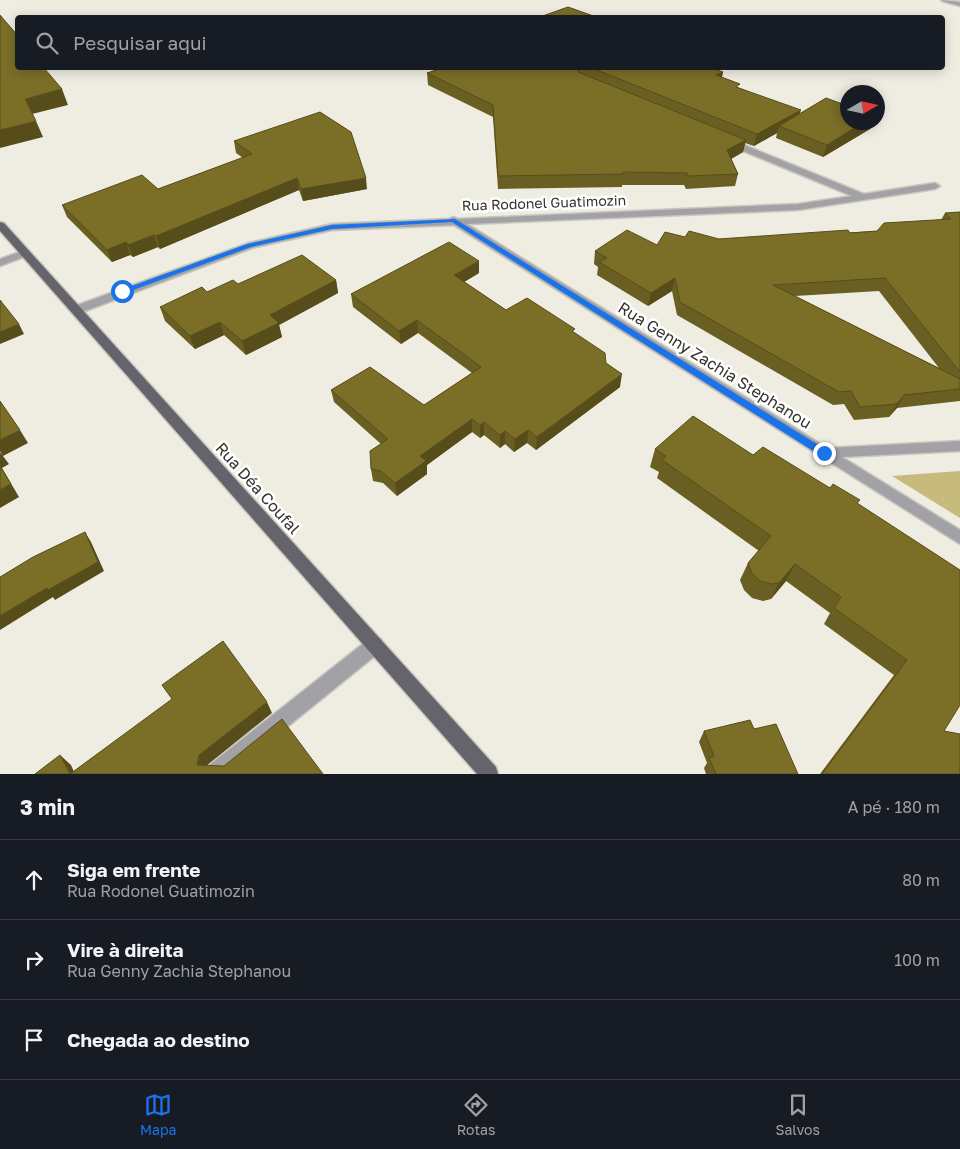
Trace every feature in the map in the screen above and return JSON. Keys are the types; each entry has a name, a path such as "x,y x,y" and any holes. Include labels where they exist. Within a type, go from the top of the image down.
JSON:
{"main road":[{"name":"Rua Déa Coufal","path":"0,225 489,774"}],"street":[{"path":"944,0 960,4"},
{"path":"719,137 866,198"},
{"name":"Rua Rodonel Guatimozin","path":"76,310 249,246 332,227 453,220 798,207 935,186"},
{"name":"Rua Genny Zachia Stephanou","path":"453,220 960,538"},
{"path":"0,263 25,253"},
{"path":"824,453 960,446"},
{"path":"214,774 374,645"}],"shaded area":[{"path":"960,471 960,518 892,476"}],"building":[{"path":"568,7 591,15 545,15"},
{"path":"0,15 15,32 15,70 46,70 62,89 25,99 36,121 0,130"},
{"path":"436,70 578,70 578,72 746,140 727,150 738,174 688,176 687,173 623,172 623,174 498,176 493,105 427,73"},
{"path":"597,70 717,70 723,72 716,75 740,84 736,87 801,110 757,134"},
{"path":"826,98 840,103 840,130 851,130 827,145 779,126"},
{"path":"320,112 351,132 366,178 301,189 297,178 156,236 154,235 128,245 126,242 107,250 62,205 142,175 158,189 252,154 234,141"},
{"path":"960,212 960,372 885,278 773,285 960,379 960,389 904,395 897,404 860,407 851,391 839,392 680,302 675,278 651,293 599,262 607,258 595,251 627,230 657,245 665,232 685,237 689,231 719,239 848,230 850,233 877,231 884,223 951,219 945,213"},
{"path":"449,242 479,261 454,275 506,310 527,298 575,329 572,331 605,353 606,363 622,374 537,437 528,430 515,439 505,431 500,435 484,422 480,425 472,419 420,456 426,461 395,483 381,471 371,469 370,451 388,439 331,390 370,367 424,405 481,367 417,320 399,331 351,294"},
{"path":"302,255 336,280 270,315 279,323 242,341 220,322 190,336 160,307 202,287 207,292 233,280 238,284"},
{"path":"0,300 19,324 0,332"},
{"path":"0,401 20,430 0,440"},
{"path":"693,416 753,455 763,447 830,488 833,484 860,500 857,503 960,570 960,705 944,731 960,734 960,774 822,774 907,660 834,608 841,597 795,564 779,583 771,584 760,581 752,573 748,563 771,536 662,460 666,456 655,449"},
{"path":"0,466 11,484 0,490"},
{"path":"85,532 98,562 48,590 47,588 0,616 0,577 33,557"},
{"path":"223,641 267,702 199,755 197,765 224,766 282,719 323,774 70,774 172,699 162,685"},
{"path":"750,720 754,729 776,724 798,774 716,774 709,758 714,756 704,731"},
{"path":"60,755 70,774 35,774"}],"route":[{"path":"122,291 249,246 332,227 453,220 824,453"}]}
